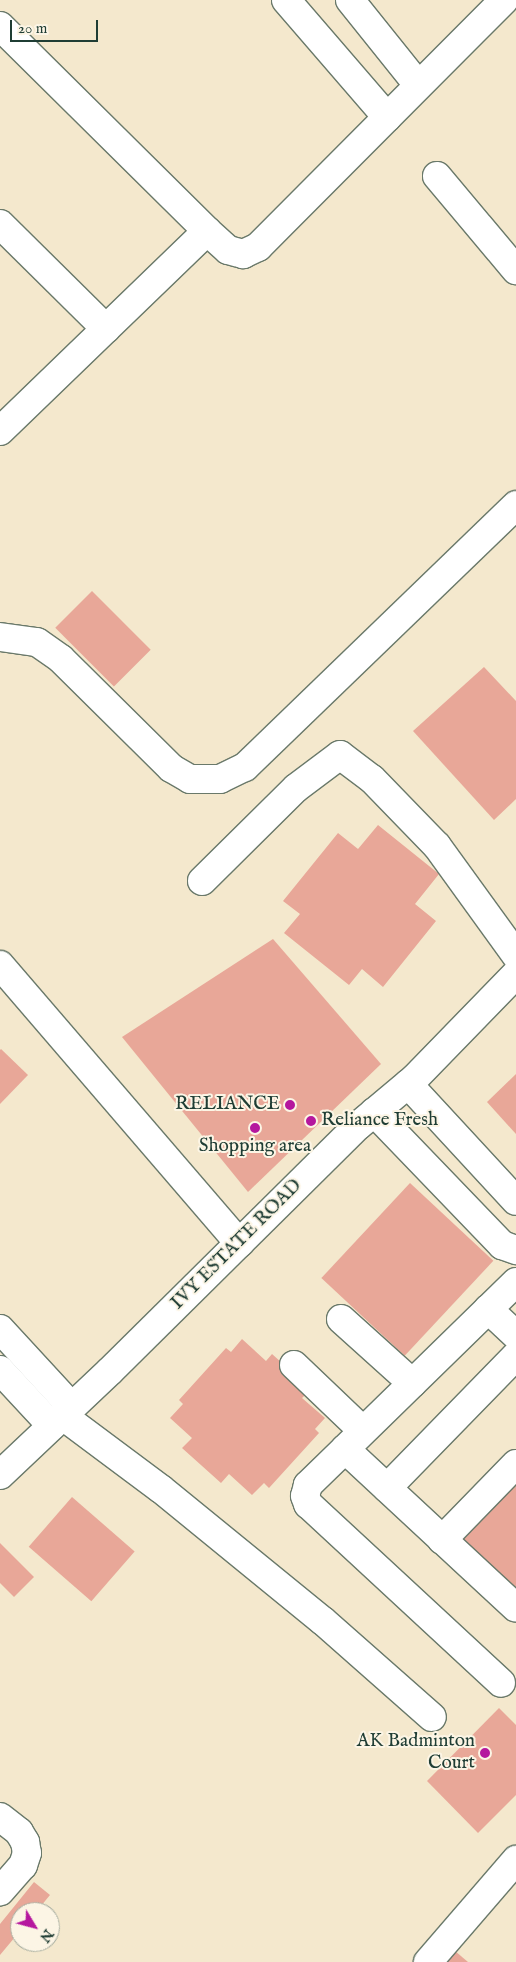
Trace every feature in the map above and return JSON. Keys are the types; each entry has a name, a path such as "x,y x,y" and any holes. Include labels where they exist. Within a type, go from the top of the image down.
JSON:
{"street":[{"path":"286,0 386,117"},
{"path":"350,0 418,85"},
{"path":"0,26 207,231 228,250 243,254 258,247 504,0"},
{"path":"437,176 516,270"},
{"path":"0,224 106,329"},
{"path":"3,422 106,329 207,231"},
{"path":"0,637 37,642 61,659 170,768 190,779 220,778 244,767 516,505"},
{"path":"202,881 296,788 340,755 372,779 437,846 516,955"},
{"path":"0,966 239,1242"},
{"name":"IVY ESTATE ROAD","path":"0,1475 63,1416 374,1112 408,1084 516,974"},
{"path":"408,1084 516,1200"},
{"path":"374,1112 502,1245 516,1250"},
{"path":"501,1683 308,1504 305,1496 308,1485 516,1282"},
{"path":"488,1309 516,1335"},
{"path":"341,1319 412,1383"},
{"path":"0,1329 63,1416"},
{"path":"387,1488 516,1356"},
{"path":"294,1365 354,1440 387,1488 516,1608"},
{"path":"0,1370 161,1489 323,1621 432,1717"},
{"path":"442,1540 516,1464"},
{"path":"0,1817 19,1832 25,1842 27,1853 23,1865 0,1891"},
{"path":"428,1962 516,1860"}],"building":[{"path":"92,591 151,650 114,686 55,628"},
{"path":"484,667 516,701 516,799 494,820 413,731"},
{"path":"378,825 439,874 415,904 436,921 383,987 362,969 349,985 284,933 300,914 283,901 338,833 358,849"},
{"name":"Shopping area","path":"273,939 381,1064 248,1192 122,1037"},
{"path":"0,1050 28,1075 0,1104"},
{"path":"516,1074 516,1134 487,1102"},
{"path":"410,1183 493,1261 405,1356 321,1278"},
{"path":"242,1339 266,1361 272,1354 311,1389 302,1398 325,1418 315,1429 319,1433 269,1488 264,1483 252,1495 229,1474 221,1483 182,1448 192,1438 170,1418 183,1404 179,1400 226,1348 231,1352"},
{"path":"516,1482 516,1596 462,1541"},
{"path":"72,1497 135,1551 91,1601 29,1547"},
{"path":"0,1543 34,1577 14,1597 0,1583"},
{"name":"AK Badminton Court","path":"499,1708 516,1725 516,1795 478,1833 427,1781"},
{"path":"34,1882 50,1895 44,1902 18,1902"},
{"path":"10,1912 10,1943 0,1955 0,1924"},
{"path":"455,1951 468,1962 446,1962"}],"place":[{"name":"RELIANCE","path":"290,1105"},
{"name":"Reliance Fresh","path":"311,1121"},
{"name":"Shopping area","path":"255,1128"},
{"name":"AK Badminton Court","path":"485,1753"}]}
